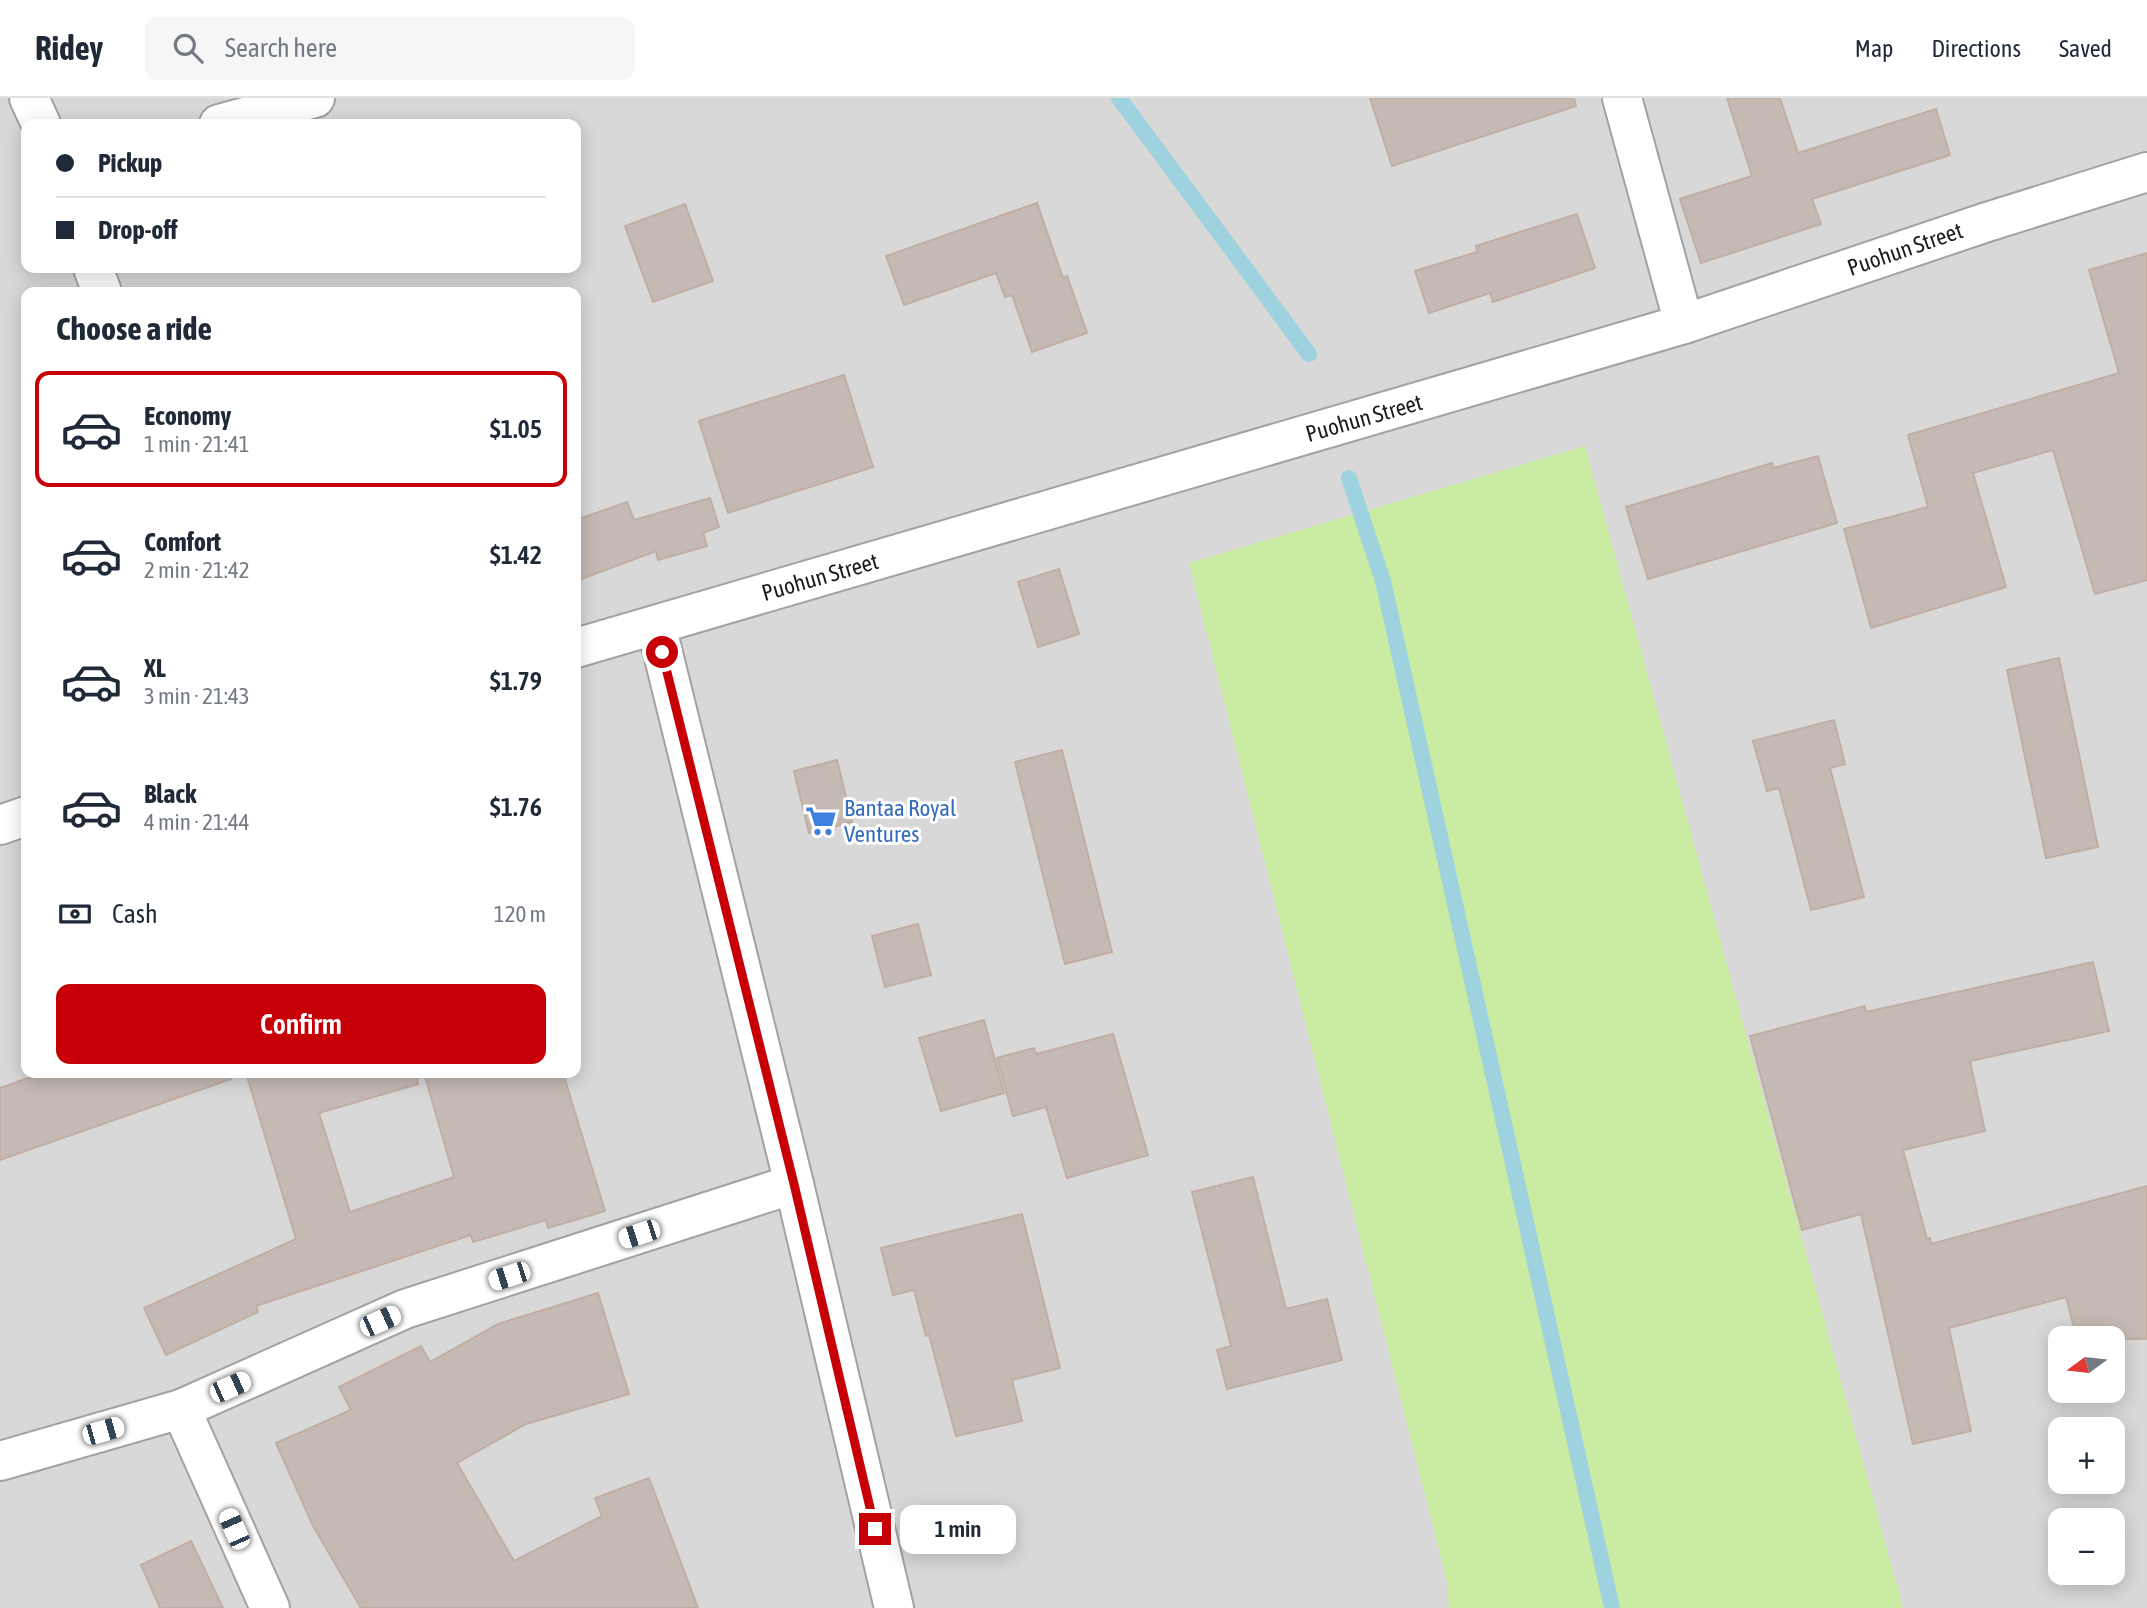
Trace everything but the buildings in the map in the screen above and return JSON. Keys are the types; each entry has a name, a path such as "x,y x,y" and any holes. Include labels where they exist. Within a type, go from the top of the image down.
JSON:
{"street":[{"path":"29,98 39,119"},
{"path":"238,119 316,98"},
{"path":"1622,98 1684,324"},
{"name":"Puohun Street","path":"581,647 1684,324 1987,222 2147,172"},
{"path":"656,625 794,1184 894,1608"},
{"path":"0,825 21,818"},
{"path":"0,1461 181,1409 405,1310 794,1184"},
{"path":"181,1409 270,1608"}],"shaded area":[{"path":"0,98 2147,98 2147,1608 0,1608"}],"green space":[{"path":"1585,446 1903,1608 1449,1608 1447,1582 1189,563"}],"waterway":[{"path":"1119,98 1309,354"},
{"path":"1349,478 1383,581 1612,1608"}],"place":[{"name":"Bantaa Royal Ventures","path":"821,821"}],"route":[{"path":"662,652 794,1184 875,1529"}]}
